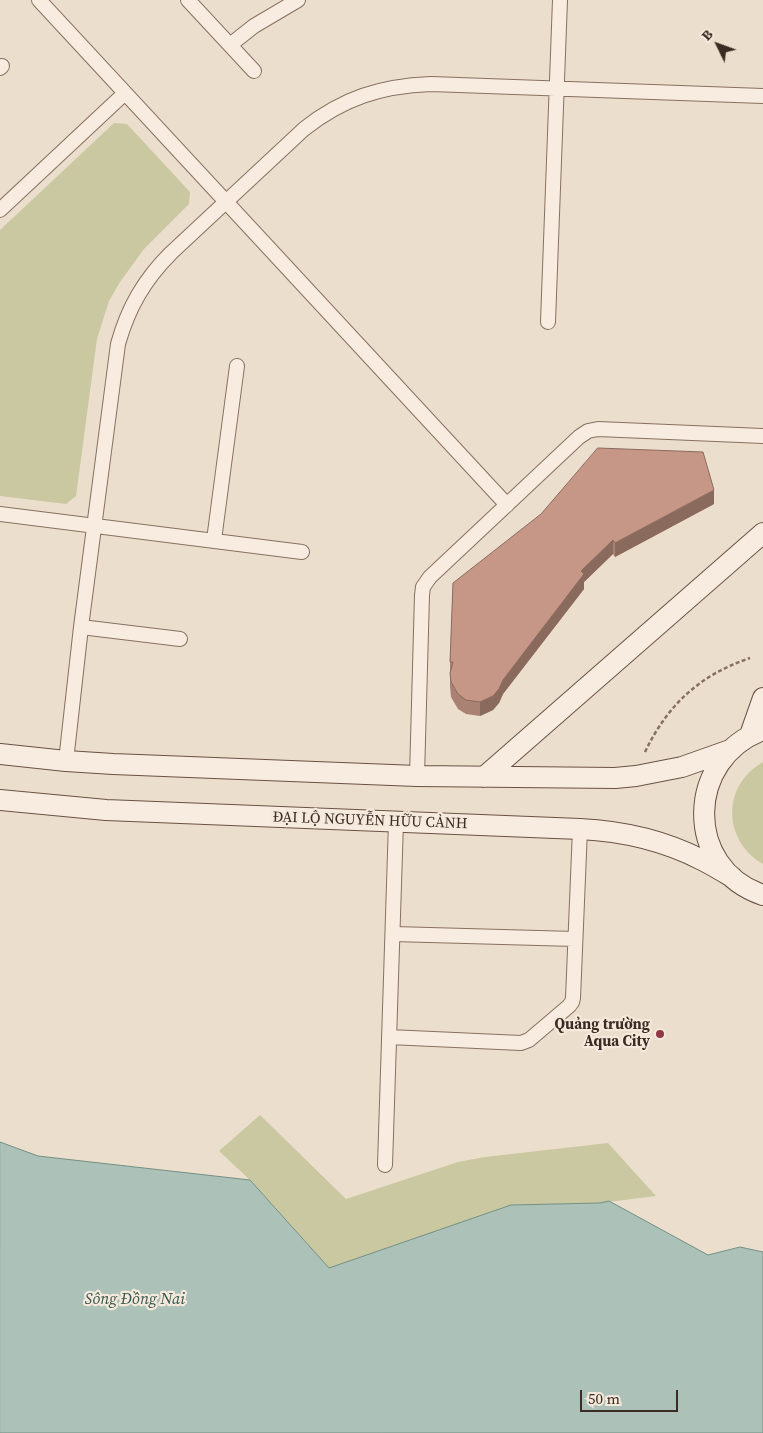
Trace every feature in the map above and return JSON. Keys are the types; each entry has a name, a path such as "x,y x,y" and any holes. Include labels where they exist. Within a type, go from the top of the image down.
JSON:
{"main road":[{"path":"484,777 763,533"},
{"path":"0,754 66,761 133,765 417,776 595,779 636,776 682,767 730,750 756,733 763,698"},
{"path":"730,750 712,775 706,790 704,814 707,837 713,852 732,877"},
{"name":"ĐẠI LỘ NGUYỄN HỮU CẢNH","path":"0,800 106,810 610,831 660,843 702,860 763,895"}],"street":[{"path":"39,0 507,505"},
{"path":"188,0 254,71"},
{"path":"230,45 254,26 298,0"},
{"path":"548,322 560,0"},
{"path":"66,761 81,627 118,344 126,319 142,287 157,267 226,201 320,117 343,104 369,93 395,87 431,84 763,96"},
{"path":"0,210 125,93"},
{"path":"214,540 237,366"},
{"path":"417,776 421,604 423,587 430,577 579,437 588,431 598,429 763,436"},
{"path":"0,514 302,552"},
{"path":"81,627 180,639"},
{"path":"385,1165 396,822"},
{"path":"389,1037 521,1043 525,1042 572,1002 580,829"},
{"path":"393,934 575,939"}],"path":[{"path":"645,752 664,718 684,696 702,681 721,670 750,658"}],"green space":[{"path":"114,123 127,124 190,192 189,204 144,249 109,301 97,339 76,496 66,504 0,496 0,230"},
{"path":"763,762 763,864 750,854 740,841 734,827 732,813 734,798 740,784 750,772"},
{"path":"260,1115 346,1199 458,1162 485,1157 608,1143 656,1196 600,1203 511,1205 329,1268 250,1180 219,1151"}],"water":[{"name":"Sông Đồng Nai","path":"0,1142 38,1156 250,1180 329,1268 511,1205 600,1203 609,1201 708,1255 740,1247 763,1252 763,1433 0,1433"}],"building":[{"path":"598,448 703,452 714,490 615,543 613,540 581,571 584,574 503,680 493,696 480,702 466,700 458,694 451,682 450,673 453,662 450,662 453,583 541,514"}],"place":[{"name":"Quảng trường Aqua City","path":"660,1034"}]}
